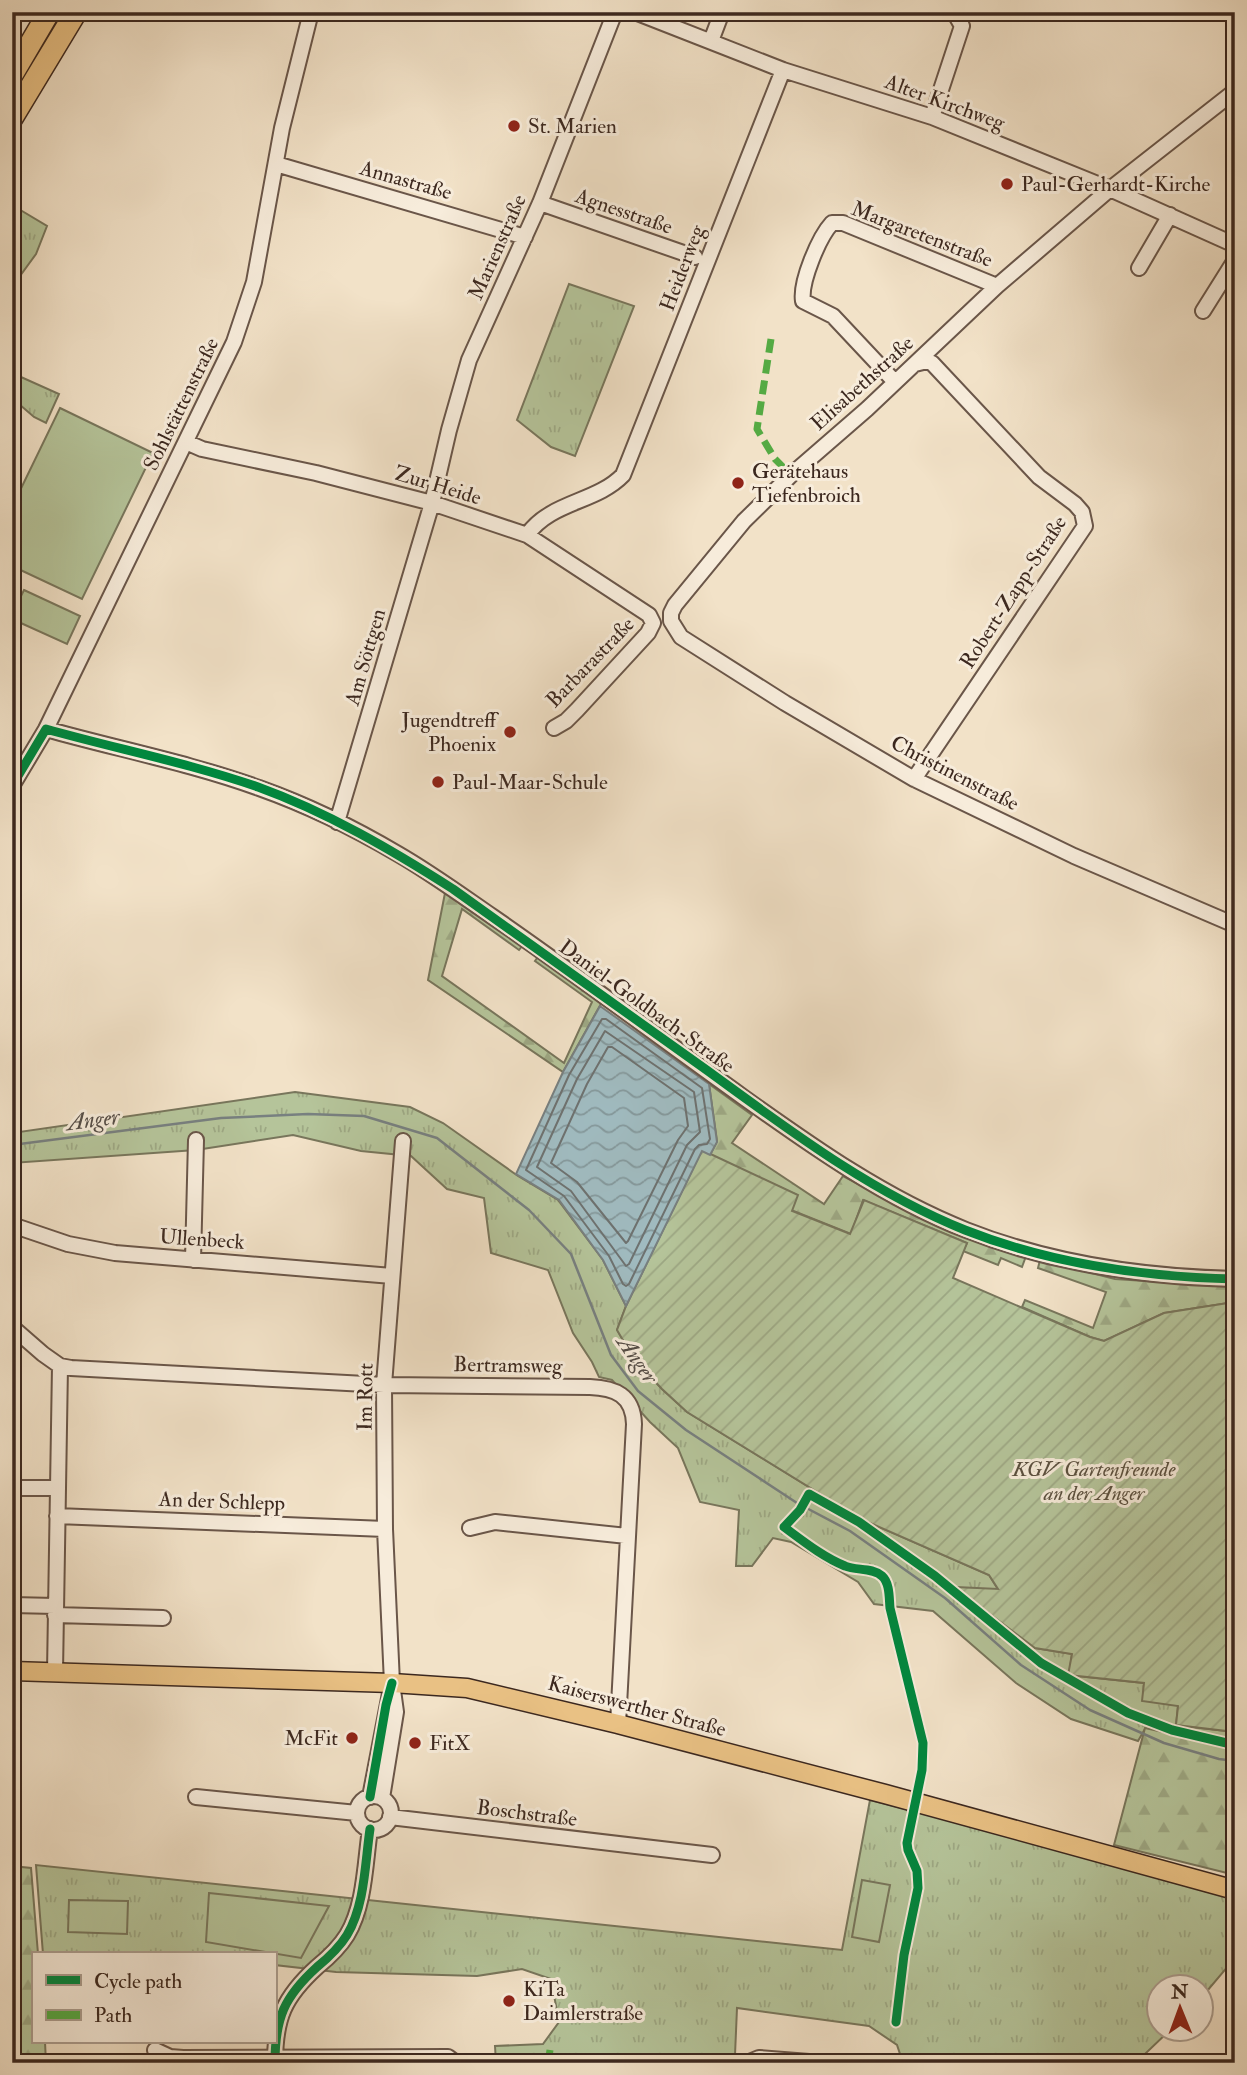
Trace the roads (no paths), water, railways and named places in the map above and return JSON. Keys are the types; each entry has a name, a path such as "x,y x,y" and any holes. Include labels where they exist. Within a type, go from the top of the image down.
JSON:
{"highway":[{"path":"12,75 49,12"},
{"path":"12,118 76,12"}],"main road":[{"name":"Kaiserswerther Straße","path":"12,1671 393,1683 467,1688 618,1724 905,1799 1235,1890"}],"street":[{"name":"Sohlstättenstraße","path":"12,786 46,729 234,342 257,269 293,78 311,12"},
{"name":"Marienstraße","path":"432,503 469,360 540,204 615,12"},
{"name":"Alter Kirchweg","path":"635,12 783,70 932,117 1111,189 1235,245"},
{"path":"711,41 722,12"},
{"path":"932,117 962,26 954,12"},
{"name":"Heiderweg","path":"527,535 546,515 618,480 623,475 783,70"},
{"name":"Elisabethstraße","path":"672,625 671,613 675,605 744,521 791,475 997,286 1111,189 1235,91"},
{"name":"Annastraße","path":"276,164 524,237"},
{"name":"Agnesstraße","path":"540,204 695,257"},
{"path":"1139,268 1170,215"},
{"name":"Margaretenstraße","path":"895,382 833,316 803,301 801,290 824,232 832,223 843,223 997,286"},
{"path":"1203,310 1235,260"},
{"name":"Robert-Zapp-Straße","path":"914,779 1085,526 1082,512 1075,503 1039,477 932,363 922,361 915,364"},
{"name":"Zur Heide","path":"186,442 202,449 316,473 432,503 527,535 649,615 653,623"},
{"name":"Am Söttgen","path":"337,822 432,503"},
{"path":"653,623 672,625"},
{"name":"Barbarastraße","path":"554,728 577,710 648,634 653,623"},
{"name":"Christinenstraße","path":"672,625 689,642 785,703 914,779 1074,856 1235,925"},
{"name":"Daniel-Goldbach-Straße","path":"46,729 204,770 260,788 337,822 397,853 453,889 785,1127 862,1178 911,1205 1004,1244 1077,1263 1119,1271 1235,1279"},
{"path":"193,1260 196,1140"},
{"name":"Im Rott","path":"376,1798 396,1712 385,1529 384,1385 403,1141"},
{"name":"Ullenbeck","path":"12,1225 46,1238 91,1250 392,1276"},
{"path":"12,1326 60,1366 55,1672"},
{"name":"Bertramsweg","path":"60,1366 384,1385 614,1389 627,1401 634,1416 618,1724"},
{"path":"12,1488 58,1489"},
{"name":"An der Schlepp","path":"57,1516 385,1529"},
{"path":"470,1528 495,1522 627,1536"},
{"path":"12,1605 55,1611 163,1618"},
{"path":"196,1797 357,1813"},
{"path":"376,1798 390,1806 390,1817 384,1827 370,1829 361,1824 357,1813 361,1802 376,1798"},
{"name":"Boschstraße","path":"390,1817 712,1855"},
{"path":"275,2061 278,2023 287,2000 298,1985 344,1940 353,1923 370,1829"},
{"path":"155,2050 170,2057 275,2061 448,2057 456,2063"},
{"path":"747,2063 764,2058 822,2063"}],"water":[{"path":"600,1006 709,1084 717,1142 710,1155 702,1151 626,1306 603,1260 559,1200 516,1174 563,1072"}],"waterway":[{"name":"Anger","path":"12,1145 221,1118 308,1114 364,1116 437,1138 529,1210 571,1254 611,1355 638,1391 686,1430 797,1503 850,1531 945,1598 1021,1665 1090,1710 1164,1743 1235,1761"}],"place":[{"name":"St. Marien","path":"514,126"},
{"name":"Paul-Gerhardt-Kirche","path":"1007,184"},
{"name":"Gerätehaus Tiefenbroich","path":"738,483"},
{"name":"Jugendtreff Phoenix","path":"510,732"},
{"name":"Paul-Maar-Schule","path":"438,782"},
{"name":"McFit","path":"352,1738"},
{"name":"FitX","path":"415,1743"},
{"name":"KiTa Daimlerstraße","path":"509,2001"}],"park label":[{"name":"KGV Gartenfreunde an der Anger","path":"1094,1481"}]}
